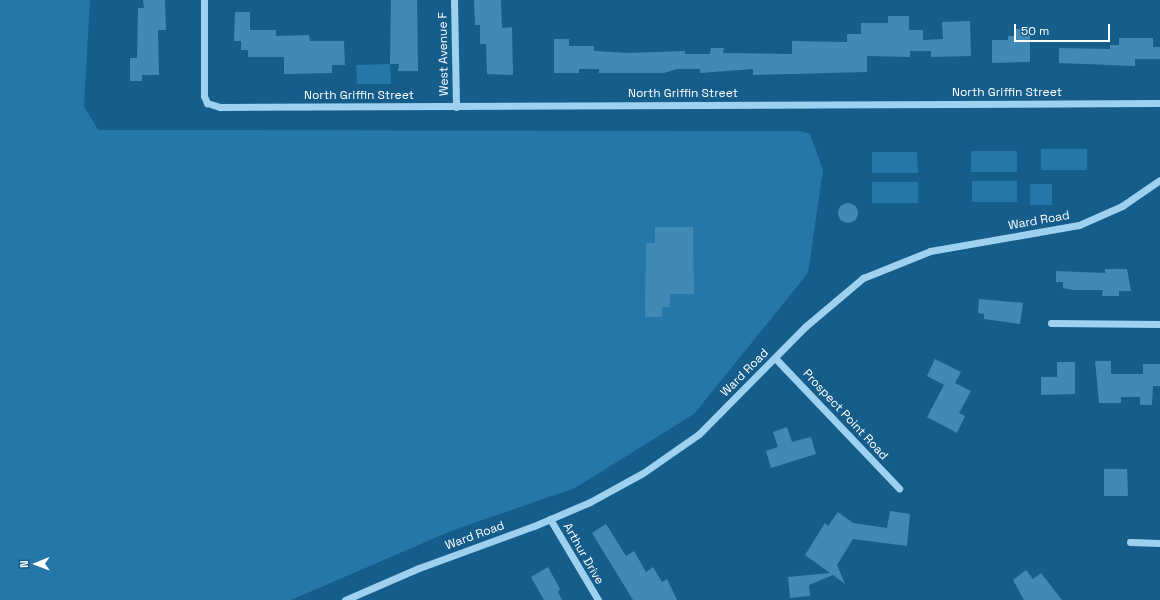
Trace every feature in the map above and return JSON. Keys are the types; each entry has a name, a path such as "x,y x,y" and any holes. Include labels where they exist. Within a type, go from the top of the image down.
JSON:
{"street":[{"name":"North Griffin Street","path":"204,0 207,103 220,107 1160,103"},
{"name":"West Avenue F","path":"454,0 456,107"},
{"name":"Ward Road","path":"345,600 419,568 550,519 643,473 699,434 833,301 863,278 893,264 936,249 1079,225 1122,206 1160,180"},
{"path":"1051,323 1160,324"},
{"name":"Prospect Point Road","path":"775,358 899,488"},
{"name":"Arthur Drive","path":"550,519 598,600"},
{"path":"1130,542 1160,543"}],"shaded area":[{"path":"0,0 90,0 84,106 98,130 799,131 810,134 823,170 808,273 694,414 575,488 451,531 291,600 0,600"},
{"path":"390,64 391,84 357,84 356,65"},
{"path":"1041,149 1087,149 1087,170 1041,170"},
{"path":"971,151 1017,151 1017,172 971,172"},
{"path":"872,152 917,152 918,173 872,173"},
{"path":"972,181 1017,181 1017,202 972,202"},
{"path":"872,182 918,182 918,203 872,203"},
{"path":"1030,184 1052,184 1052,205 1030,205"}],"building":[{"path":"143,0 165,0 166,30 158,30 159,75 142,75 142,81 130,81 130,58 137,58 138,8 144,8"},
{"path":"391,0 417,0 418,71 398,71 399,64 390,64"},
{"path":"474,0 501,0 502,28 512,27 513,75 487,74 486,44 480,44 480,25 475,25"},
{"path":"235,12 250,12 250,30 276,30 276,36 309,35 310,41 344,41 345,65 332,65 332,73 284,74 284,57 248,57 248,50 241,50 241,41 234,41"},
{"path":"888,16 909,16 909,30 923,30 923,40 943,39 942,22 970,21 971,56 931,57 931,51 910,51 910,57 867,56 867,72 753,75 753,69 700,73 700,69 677,69 664,73 599,73 599,69 579,69 579,73 554,73 554,39 569,39 569,46 594,46 594,51 627,53 685,51 685,54 710,54 711,48 724,48 723,53 792,54 792,41 847,42 847,34 861,34 861,23 888,23"},
{"path":"1016,29 1030,29 1030,62 992,63 992,40 1008,40 1008,36 1016,36"},
{"path":"1119,38 1153,38 1153,47 1160,47 1160,59 1135,59 1135,66 1059,63 1059,48 1110,49 1110,45 1119,45"},
{"path":"848,203 855,206 858,213 855,220 848,223 841,220 838,213 841,206"},
{"path":"655,227 693,227 694,294 670,294 670,307 662,307 662,317 645,317 646,243 655,243"},
{"path":"1105,269 1127,269 1131,291 1119,291 1119,296 1102,296 1103,290 1073,290 1063,288 1063,282 1056,282 1056,271 1105,273"},
{"path":"979,299 1023,303 1020,324 984,319 984,314 978,313"},
{"path":"935,359 961,372 955,383 971,391 959,413 965,416 957,433 927,417 944,385 927,376"},
{"path":"1095,361 1111,361 1111,374 1143,374 1143,364 1160,364 1160,386 1153,386 1152,405 1140,405 1140,397 1121,397 1121,403 1099,403"},
{"path":"1057,362 1075,362 1075,394 1041,395 1041,377 1057,377"},
{"path":"787,427 792,442 811,437 816,454 771,468 766,451 778,447 773,432"},
{"path":"1104,469 1127,469 1128,496 1104,496"},
{"path":"890,511 910,514 907,546 853,539 837,565 845,584 833,575 809,585 810,596 790,598 788,577 830,573 805,555 825,523 828,526 838,512 853,523 887,528"},
{"path":"606,524 626,556 634,551 646,572 653,567 662,582 667,579 677,600 633,600 592,533"},
{"path":"548,567 560,589 558,592 562,600 544,600 531,577"},
{"path":"1026,570 1033,579 1041,573 1062,600 1024,600 1013,580"}]}
